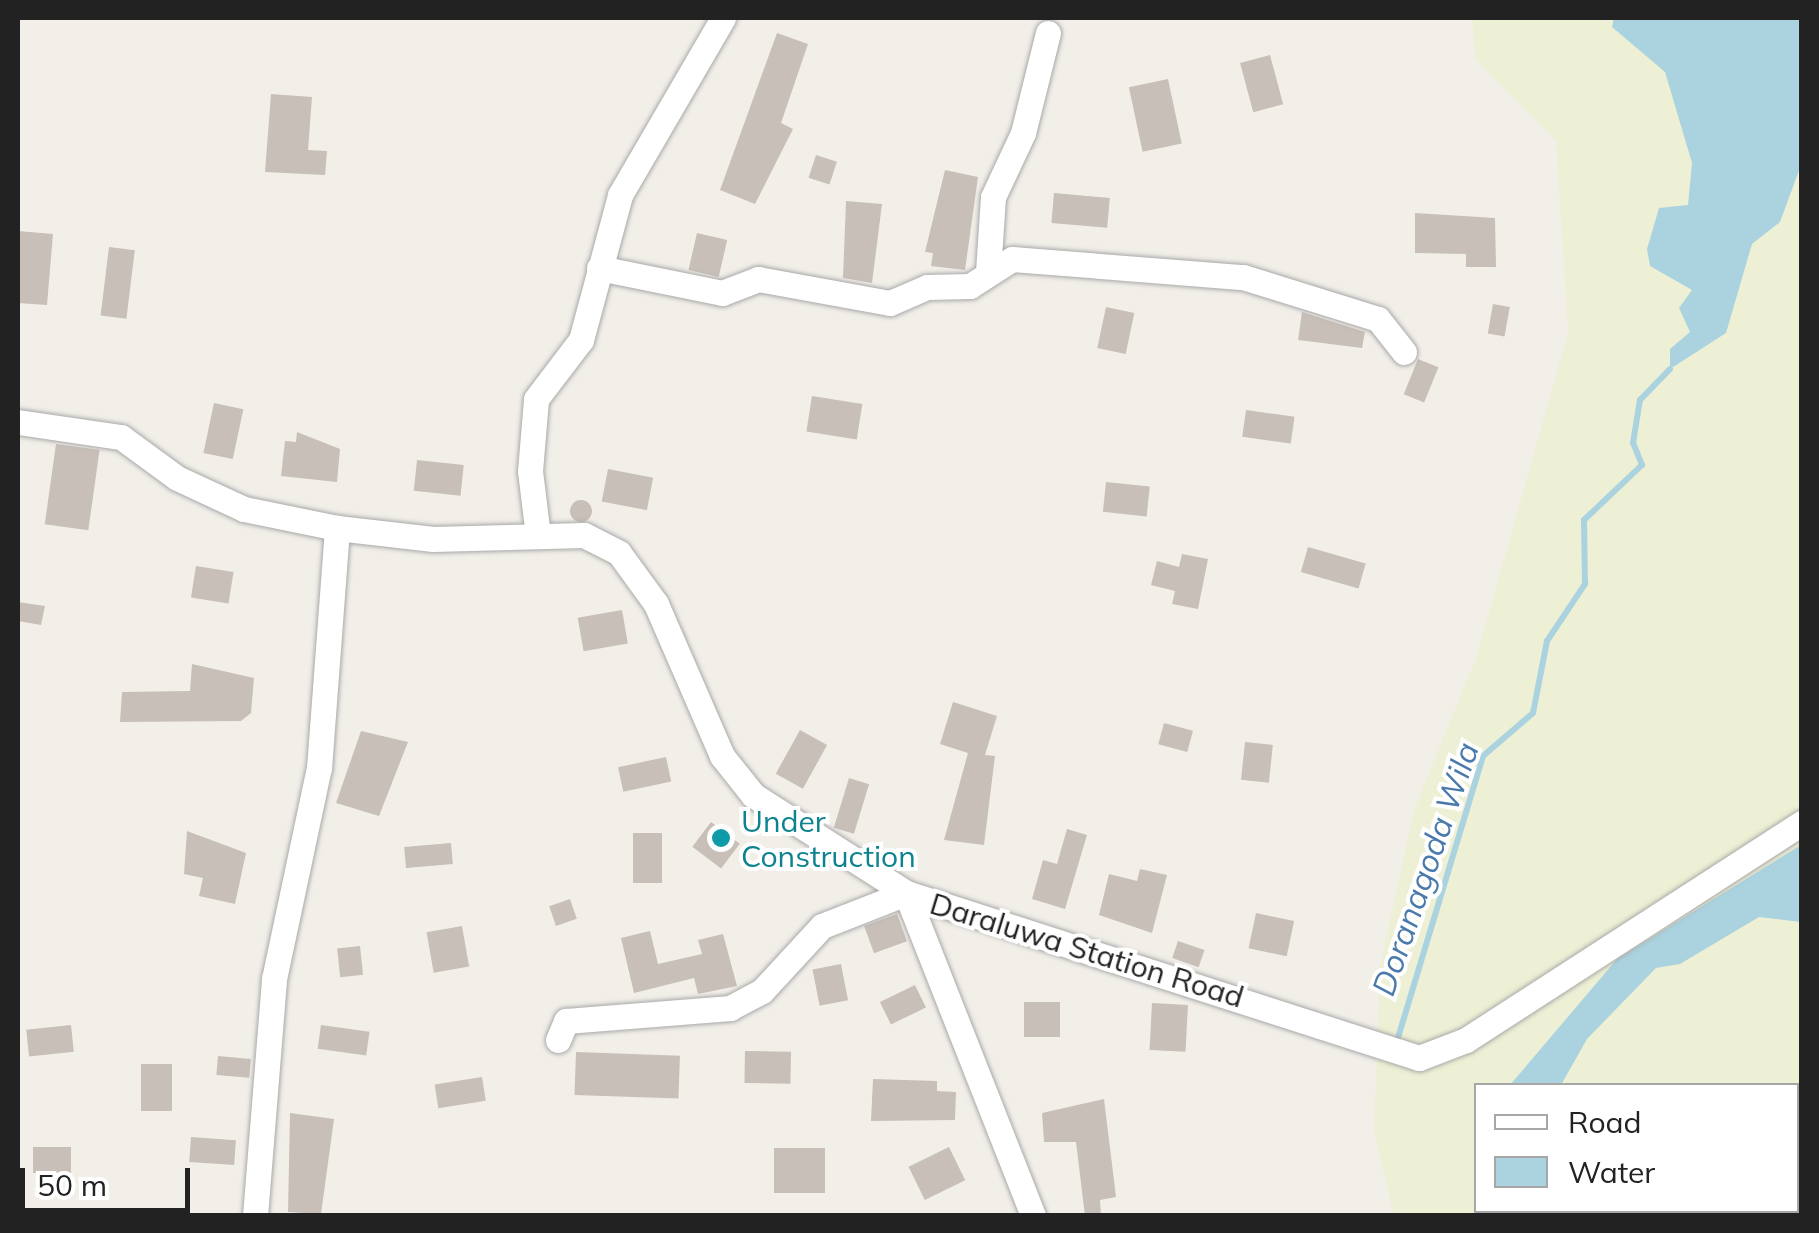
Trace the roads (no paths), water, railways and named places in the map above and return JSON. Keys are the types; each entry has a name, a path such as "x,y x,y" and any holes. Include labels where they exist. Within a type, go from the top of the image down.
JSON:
{"street":[{"path":"538,536 533,410 581,340 620,195 724,18"},
{"path":"988,272 993,197 1022,132 1048,33"},
{"path":"599,268 722,293 758,280 890,303 928,287 970,286 1012,259 1243,278 1378,319 1404,352"},
{"name":"Daraluwa Station Road","path":"18,422 120,437 177,478 244,509 336,528 584,535 619,554 656,604 722,756 753,795 906,893 1409,1054 1466,1040 1802,823"},
{"path":"255,1216 274,980 319,768 336,528"},
{"path":"558,1040 566,1021 730,1008 762,990 822,926 906,893 1032,1216"}],"water":[{"path":"1614,18 1801,18 1801,165 1780,222 1752,244 1726,333 1670,369 1670,349 1690,332 1679,308 1692,290 1650,266 1647,249 1659,208 1688,205 1692,163 1665,72 1612,27"},
{"path":"1801,845 1801,922 1759,917 1680,964 1656,968 1587,1039 1562,1083 1512,1083 1617,959"}],"waterway":[{"name":"Doranagoda Wila","path":"1397,1041 1483,756 1533,713 1547,641 1585,584 1584,520 1642,465 1633,443 1640,400 1670,369"}],"place":[{"name":"Under Construction","path":"721,838"}]}
